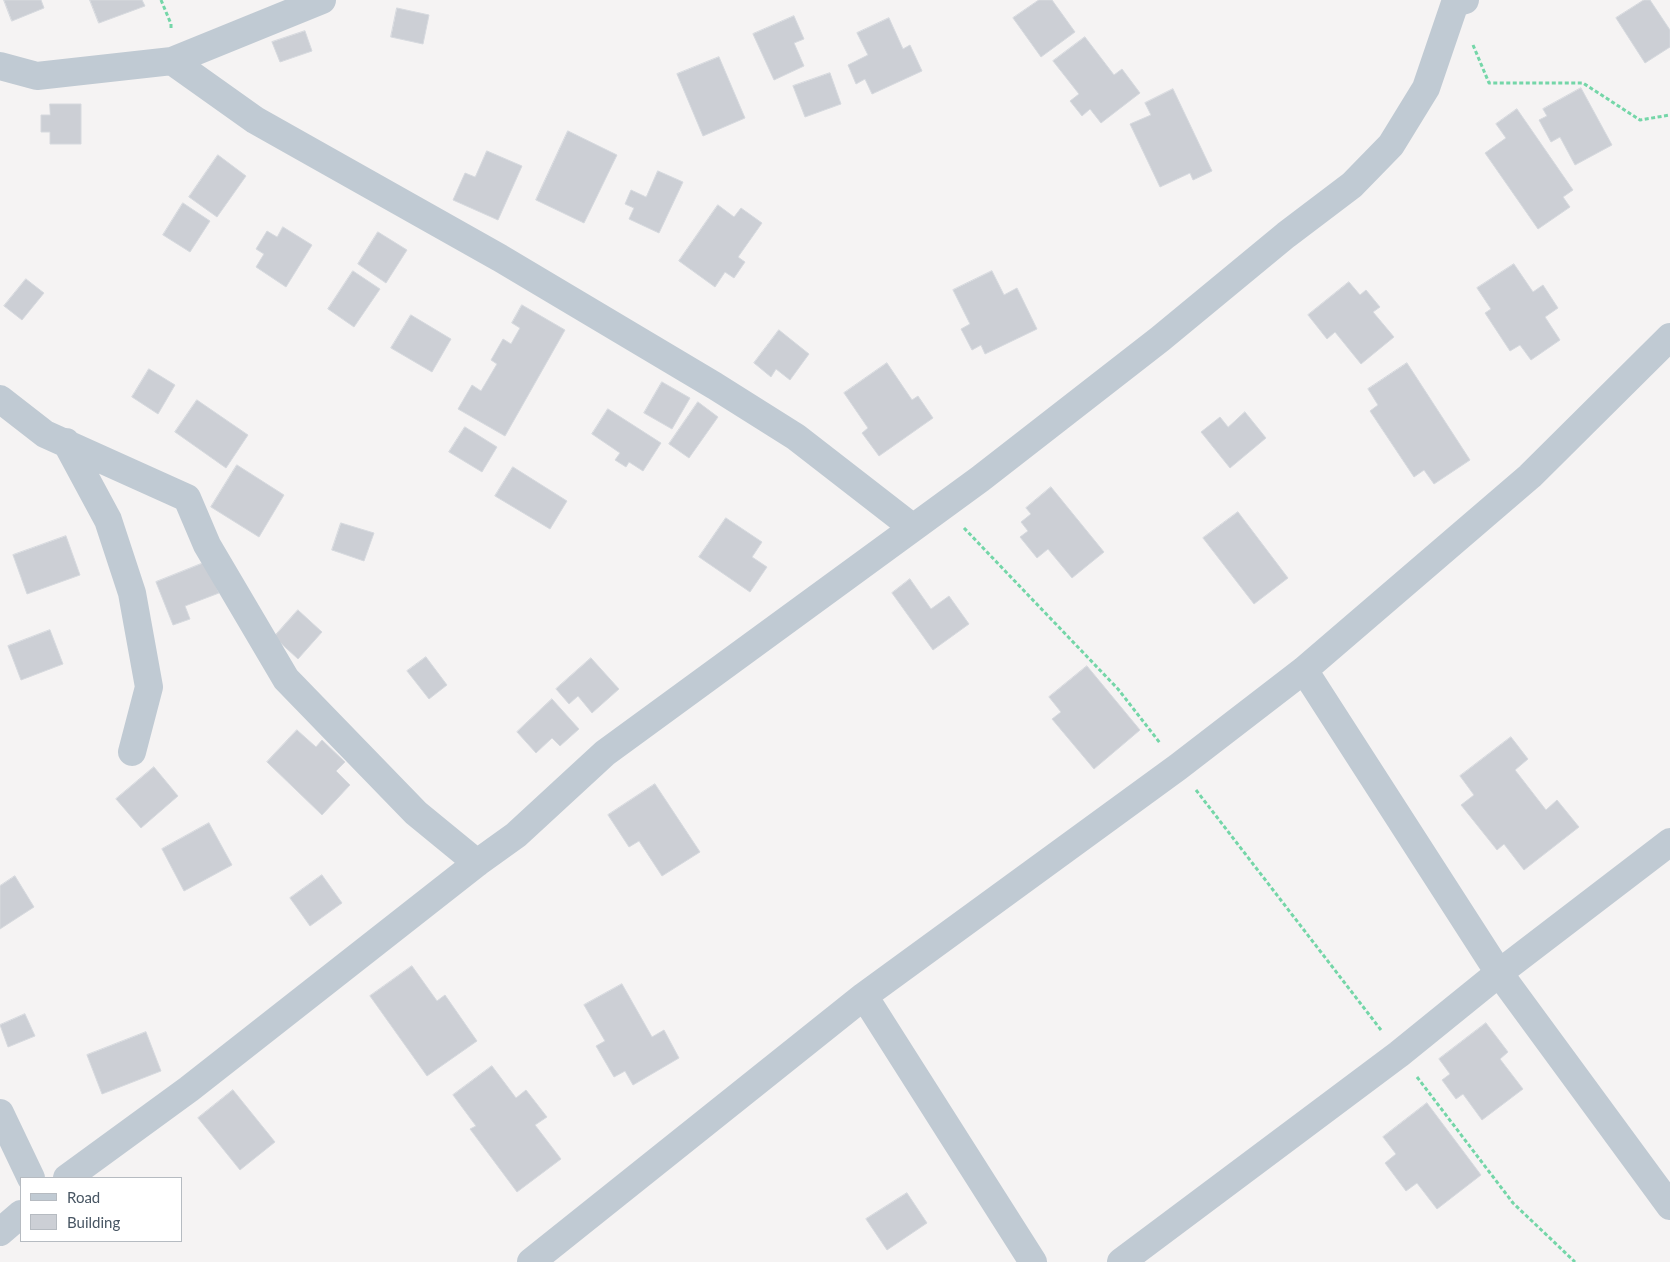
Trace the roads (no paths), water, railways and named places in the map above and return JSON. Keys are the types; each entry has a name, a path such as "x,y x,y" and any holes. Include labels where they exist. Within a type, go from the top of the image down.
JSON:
{"street":[{"path":"0,66 37,76 172,61 322,0"},
{"path":"68,1177 190,1089 476,863 516,835 605,753 902,537 912,527 1152,345 1286,235 1352,186 1391,145 1426,88 1458,1"},
{"path":"172,61 254,120 500,258 716,386 796,437 912,527"},
{"path":"531,1262 864,996 1178,767 1304,670 1530,476 1670,338"},
{"path":"0,399 45,434 187,498 207,545 286,679 416,812 476,863"},
{"path":"66,442 108,520 132,593 148,687 132,752"},
{"path":"1304,670 1499,973 1670,1206"},
{"path":"1121,1262 1399,1054 1499,973 1670,842"},
{"path":"864,996 1033,1262"},
{"path":"0,1113 31,1177"},
{"path":"0,1232 20,1215"}]}
